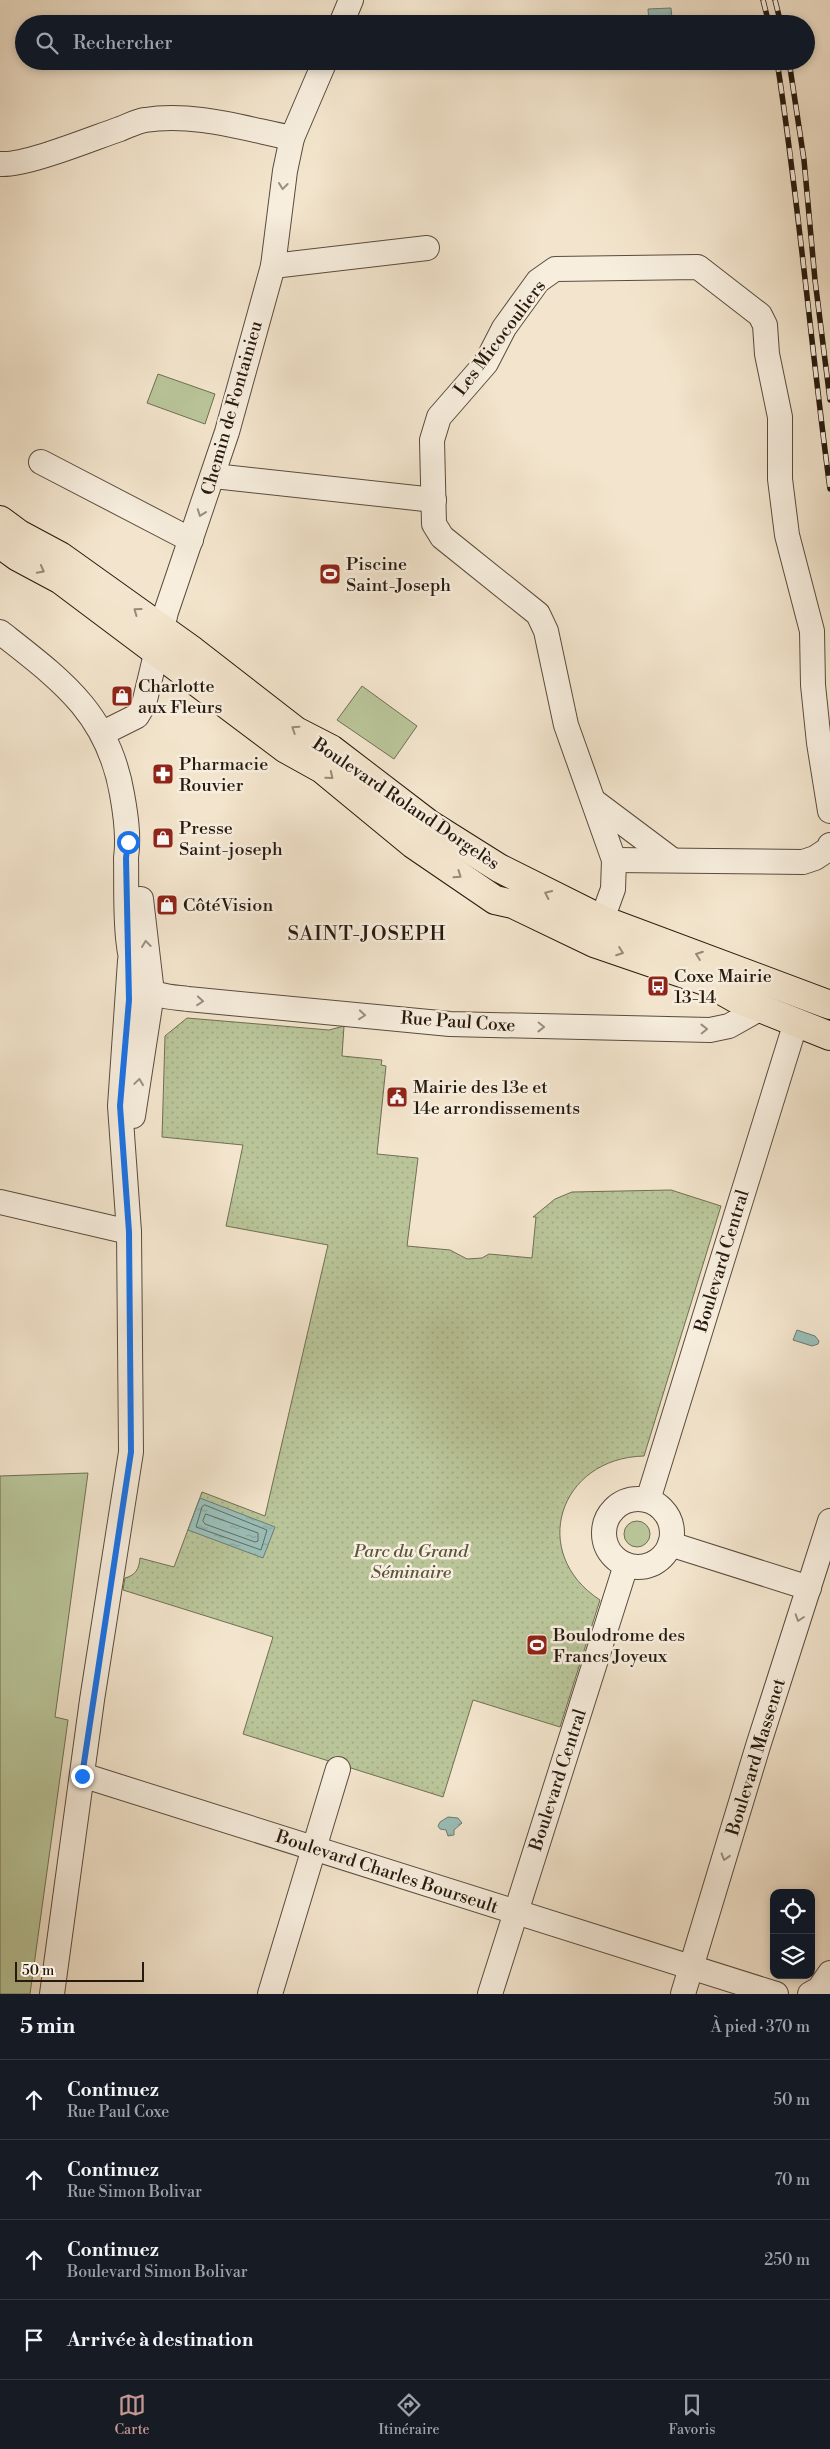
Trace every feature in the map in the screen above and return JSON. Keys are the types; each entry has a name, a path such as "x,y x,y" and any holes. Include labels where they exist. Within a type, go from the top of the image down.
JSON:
{"main road":[{"name":"Boulevard Roland Dorgelès","path":"0,520 19,534 60,556 158,641"},
{"name":"Boulevard Roland Dorgelès","path":"0,544 18,557 61,580 158,641 296,731 331,749 429,824 598,931 706,981 735,998 830,1036"},
{"name":"Boulevard Roland Dorgelès","path":"598,931 829,998"}],"street":[{"path":"345,15 351,0"},
{"name":"Chemin de Fontainieu","path":"103,733 138,716 144,704 158,641 214,476 273,266 284,171 292,138 321,70"},
{"path":"0,164 10,165 33,158 144,120 185,119 292,138"},
{"path":"273,266 428,248"},
{"name":"Les Micocouliers","path":"598,931 613,889 614,860 595,802 566,725 546,631 538,614 442,537 434,524 432,440 439,417 486,363 504,328 538,281 555,269 698,267 760,315 765,325 767,354 780,417 780,479 787,535 812,631 816,714 830,811"},
{"path":"42,462 191,540"},
{"path":"214,476 434,500"},
{"path":"0,632 71,691 86,707 103,733 119,776 128,842 134,858 152,992 136,1106 125,1147"},
{"path":"595,802 671,859"},
{"path":"52,1994 82,1776 131,1452 129,1232 125,1147 120,1106 130,961 126,858 128,842"},
{"path":"614,860 671,859 803,862 815,858 830,848 830,846"},
{"path":"130,961 143,986 152,992"},
{"name":"Rue Paul Coxe","path":"152,992 188,999 450,1024 527,1027 710,1030 729,1026 761,1008"},
{"name":"Boulevard Central","path":"648,1500 796,1022"},
{"path":"0,1202 129,1232"},
{"path":"638,1499 648,1500 662,1508 670,1521 672,1537 670,1544 666,1553 652,1564 636,1567 626,1565 616,1559 607,1547 604,1540 605,1525 612,1511 623,1503 638,1499"},
{"name":"Boulevard Massenet","path":"683,1994 830,1521"},
{"path":"670,1544 808,1588"},
{"name":"Boulevard Central","path":"490,1994 626,1565"},
{"path":"270,1994 338,1769"},
{"name":"Boulevard Charles Bourseult","path":"82,1776 776,1994"},
{"path":"810,1994 819,1989 830,1973"}],"green space":[{"path":"158,374 215,394 205,424 147,403"},
{"path":"362,686 417,726 394,759 337,720"},
{"name":"Parc du Grand Séminaire","path":"187,1018 329,1030 344,1026 342,1056 382,1060 381,1065 386,1066 377,1154 418,1158 407,1246 450,1250 467,1259 482,1258 489,1254 532,1258 536,1217 533,1217 555,1199 572,1192 671,1190 721,1206 644,1456 615,1461 591,1473 574,1490 563,1511 560,1534 565,1558 578,1580 600,1600 560,1727 473,1700 443,1797 243,1734 273,1637 123,1590 125,1578 136,1571 140,1558 174,1567 202,1492 265,1516 328,1245 226,1226 243,1145 162,1137 165,1036"},
{"path":"88,1473 55,1717 68,1720 30,1994 0,1994 0,1476"},
{"path":"637,1521 646,1525 650,1534 646,1543 637,1547 628,1543 624,1534 628,1525"}],"water":[{"path":"671,8 672,15 648,15 648,9"},
{"path":"797,1330 815,1336 819,1341 818,1344 812,1346 793,1340"},
{"path":"200,1498 275,1527 263,1558 188,1530"},
{"path":"448,1817 458,1818 462,1823 454,1830 454,1835 448,1836 446,1830 440,1829 438,1826 440,1822"}],"railway":[{"path":"763,0 767,15"},
{"path":"775,0 779,15"},
{"path":"778,70 792,168 830,489"},
{"path":"790,70 804,160 815,280 830,400"}],"place":[{"name":"Piscine Saint-Joseph","path":"330,574"},
{"name":"Charlotte aux Fleurs","path":"122,696"},
{"name":"Pharmacie Rouvier","path":"163,774"},
{"name":"Presse Saint-joseph","path":"163,838"},
{"name":"CôtéVision","path":"167,905"},
{"name":"Coxe Mairie 13-14","path":"658,986"},
{"name":"Mairie des 13e et 14e arrondissements","path":"397,1097"},
{"name":"Boulodrome des Francs Joyeux","path":"537,1645"}],"district":[{"name":"SAINT-JOSEPH","path":"367,934"}],"route":[{"path":"82,1776 131,1452 129,1232 125,1147 120,1106 129,1000 130,961 126,858 128,842"}]}
